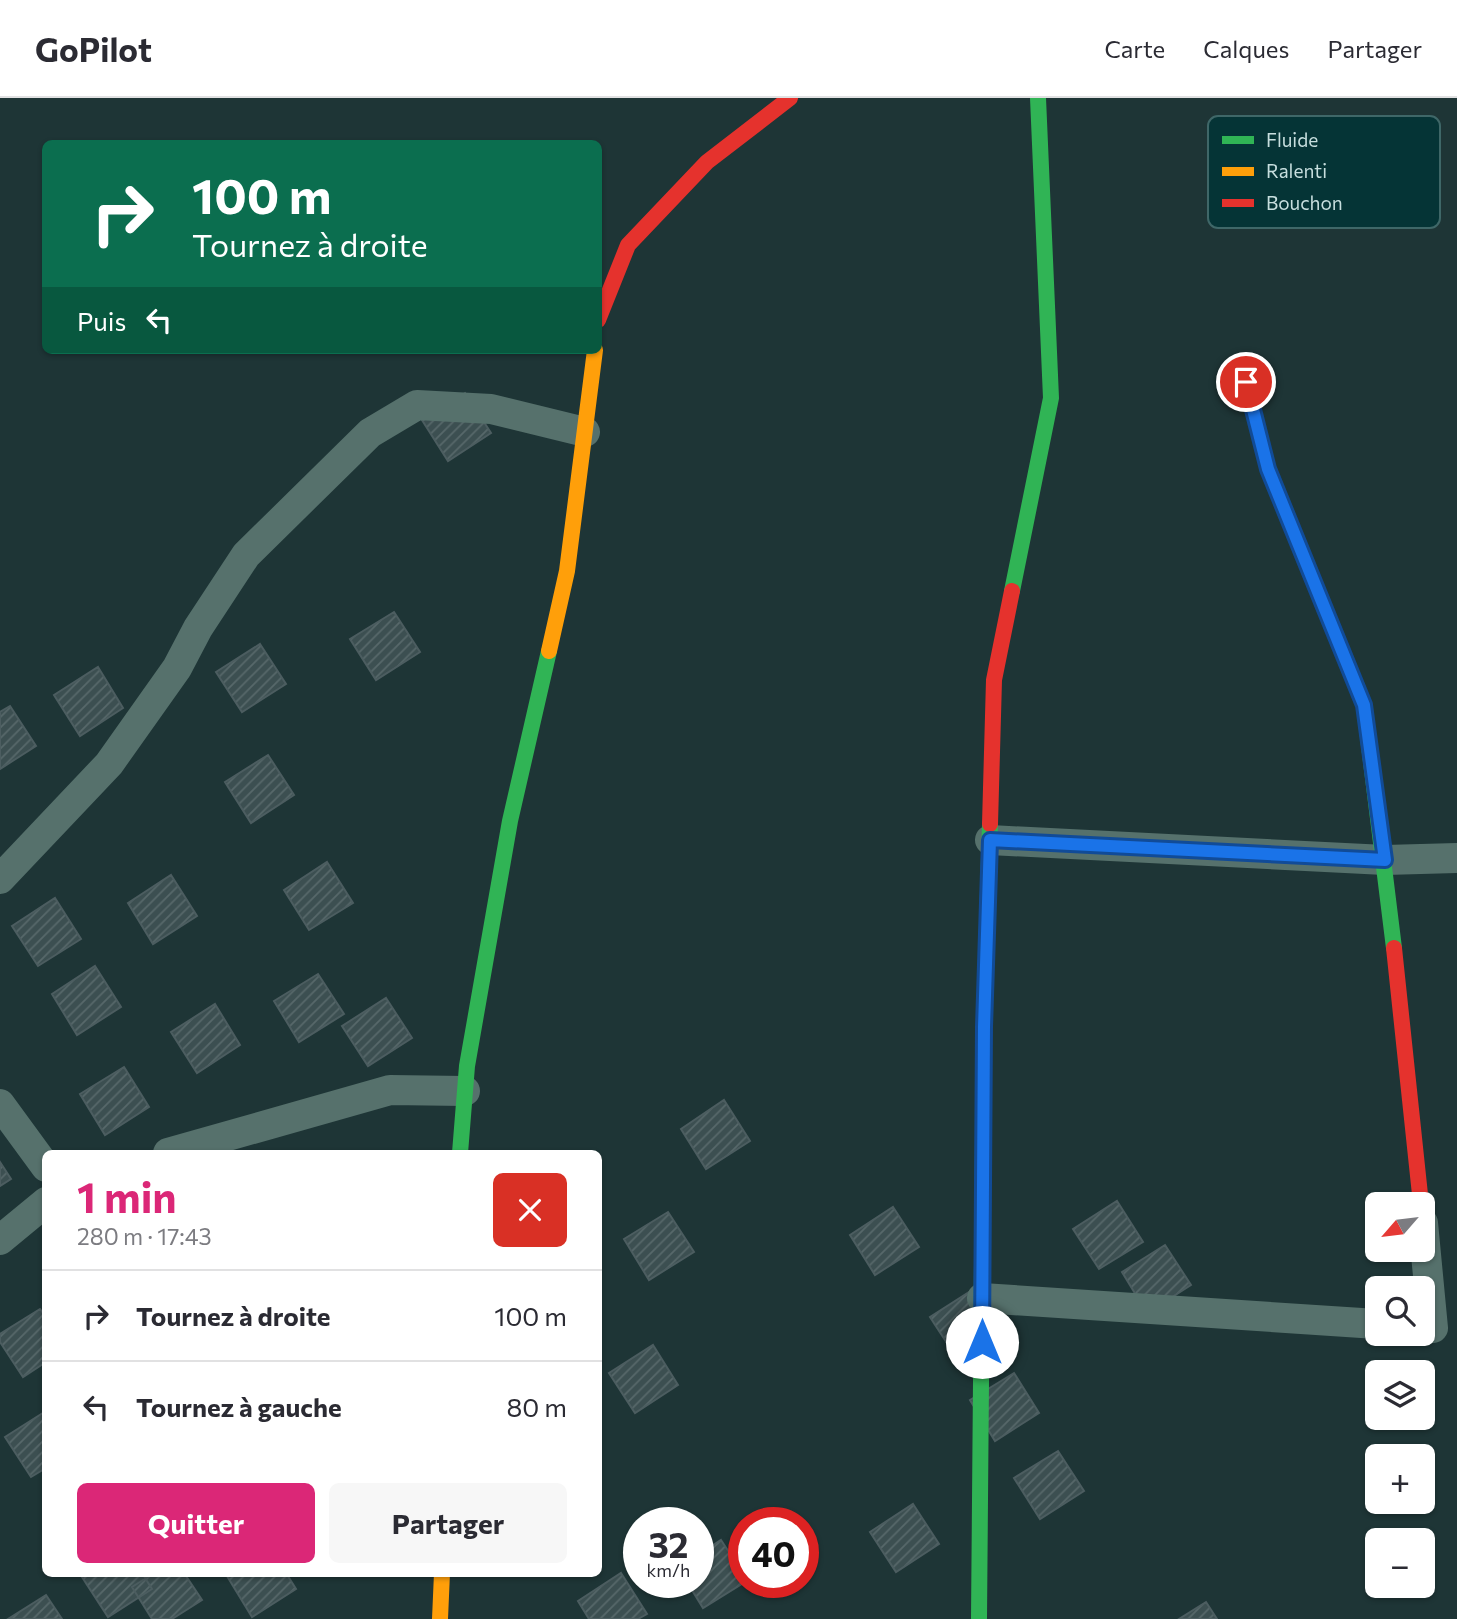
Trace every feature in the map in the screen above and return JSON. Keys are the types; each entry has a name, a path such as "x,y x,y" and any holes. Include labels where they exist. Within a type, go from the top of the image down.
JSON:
{"street":[{"path":"602,310 628,245 706,162 790,98"},
{"path":"979,1619 984,1027 994,680 1051,398 1038,98"},
{"path":"460,1150 467,1066 509,821 567,571 595,354"},
{"path":"1246,382 1268,469 1364,705 1385,860 1420,1192"},
{"path":"0,879 109,764 177,668 198,628 246,555 370,433 417,405 491,409 585,432"},
{"path":"990,840 1385,860 1457,858"},
{"path":"179,1150 390,1090 465,1091"},
{"path":"0,1104 42,1162"},
{"path":"0,1240 42,1205"},
{"path":"1429,1262 1438,1326"},
{"path":"982,1298 1365,1323"},
{"path":"440,1619 442,1577"}],"building":[{"path":"465,393 491,433 448,461 422,420"},
{"path":"394,612 420,652 376,680 350,639"},
{"path":"260,644 286,684 242,712 216,672"},
{"path":"98,667 123,708 80,736 54,695"},
{"path":"10,706 36,746 0,769 0,712"},
{"path":"268,755 294,795 251,823 225,782"},
{"path":"327,862 353,903 309,930 284,890"},
{"path":"171,875 197,916 153,944 128,903"},
{"path":"55,898 81,939 38,966 12,926"},
{"path":"95,966 121,1007 77,1035 52,994"},
{"path":"318,974 344,1014 299,1042 274,1001"},
{"path":"386,998 412,1038 368,1066 342,1026"},
{"path":"215,1004 240,1045 197,1073 171,1032"},
{"path":"124,1067 149,1107 105,1135 80,1094"},
{"path":"724,1100 750,1141 706,1169 681,1129"},
{"path":"0,1162 11,1179 0,1186"},
{"path":"1117,1201 1143,1242 1099,1269 1073,1229"},
{"path":"893,1207 919,1247 875,1275 850,1235"},
{"path":"668,1212 694,1252 649,1280 624,1239"},
{"path":"1165,1245 1191,1285 1147,1313 1122,1272"},
{"path":"974,1289 1000,1330 956,1357 930,1317"},
{"path":"40,1309 42,1365 23,1377 0,1342 0,1334"},
{"path":"653,1345 678,1385 635,1413 609,1373"},
{"path":"1014,1373 1039,1413 995,1441 970,1400"},
{"path":"42,1414 42,1470 31,1477 5,1437"},
{"path":"1058,1451 1084,1491 1040,1519 1014,1478"},
{"path":"913,1504 939,1544 896,1572 870,1532"},
{"path":"721,1540 728,1551 728,1593 703,1608 697,1598 714,1598 714,1545"},
{"path":"621,1573 623,1598 637,1598 647,1614 638,1619 589,1619 578,1601"},
{"path":"82,1577 144,1577 152,1589 108,1617"},
{"path":"148,1577 187,1577 202,1600 172,1619 152,1619 132,1587"},
{"path":"228,1577 288,1577 296,1589 252,1617"},
{"path":"46,1595 62,1619 8,1619"},
{"path":"1206,1602 1217,1619 1179,1619"}],"traffic: fast":[{"path":"1012,591 1051,398 1038,98"},
{"path":"1246,382 1268,469 1364,705 1394,948"},
{"path":"460,1150 467,1066 510,821 549,651"},
{"path":"979,1619 984,1027 990,824"}],"traffic: slow":[{"path":"549,651 567,571 594,354"},
{"path":"440,1619 442,1577"}],"traffic: jam":[{"path":"602,310 628,245 707,162 790,98"},
{"path":"990,824 994,680 1012,591"},
{"path":"1394,948 1420,1192"}],"route":[{"path":"982,1342 984,1027 990,840 1385,860 1364,705 1268,469 1246,382"}]}
